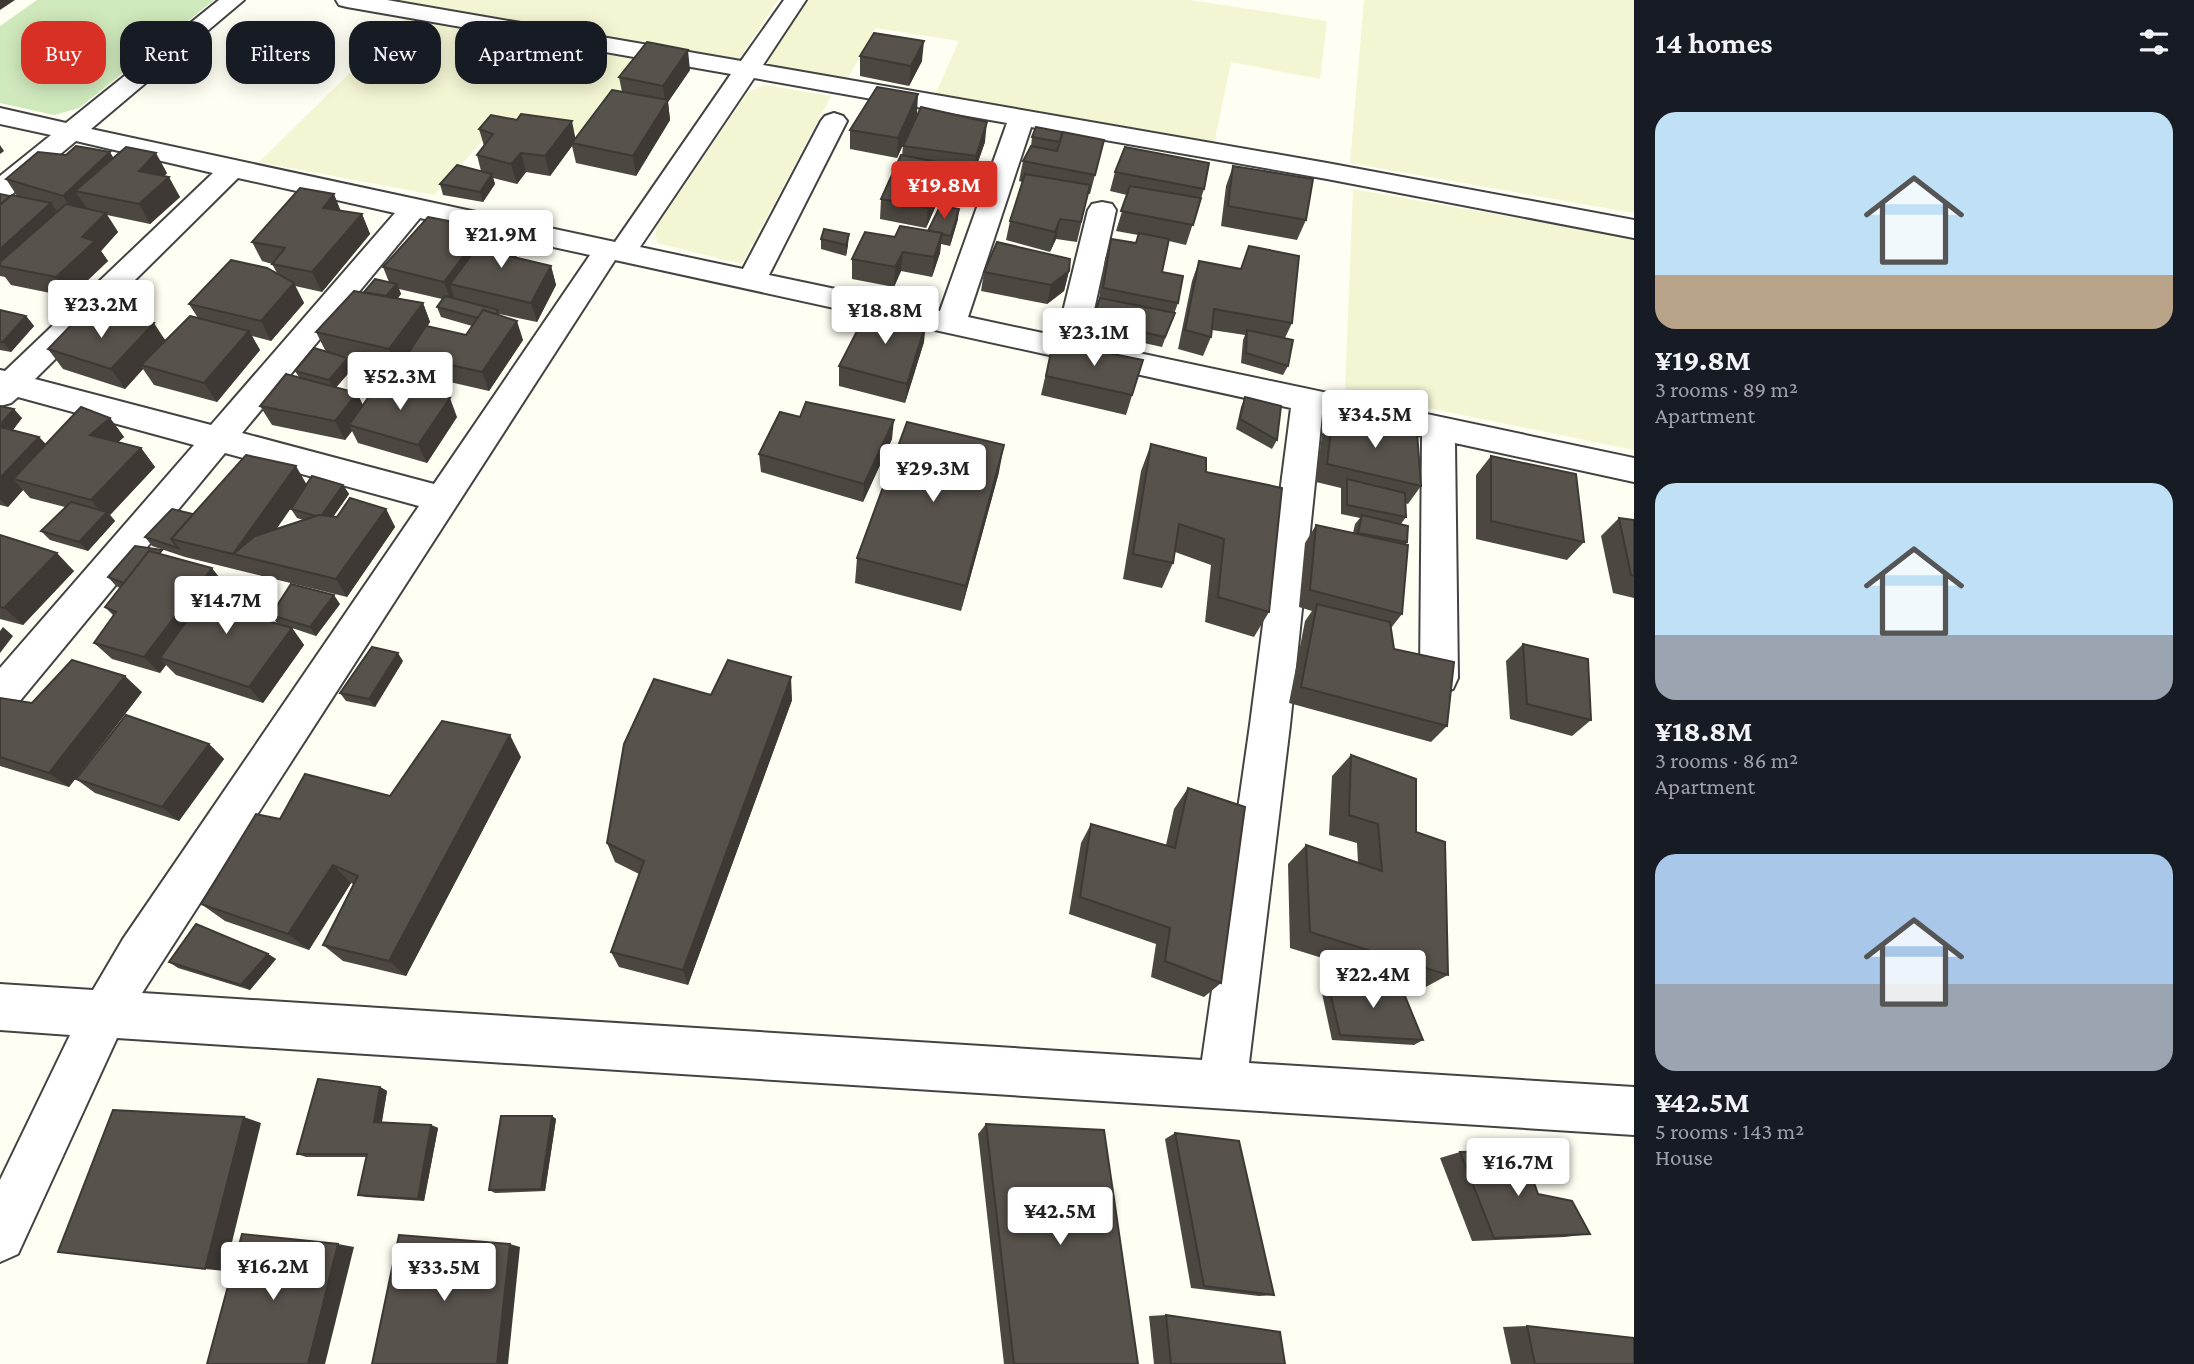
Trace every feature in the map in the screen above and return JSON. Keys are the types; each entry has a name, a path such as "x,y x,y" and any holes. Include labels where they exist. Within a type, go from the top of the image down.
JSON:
{"street":[{"path":"0,190 233,0"},
{"path":"347,0 1022,117 1634,229"},
{"path":"0,1236 104,1015 139,955 442,499 615,250 749,69 795,0"},
{"path":"0,116 232,169 1634,470"},
{"path":"951,322 1022,117"},
{"path":"752,280 834,121"},
{"path":"4,387 232,169"},
{"path":"0,696 414,208"},
{"path":"1070,348 1102,210"},
{"path":"4,387 219,439 442,499"},
{"path":"1222,1086 1270,725 1308,398"},
{"path":"1438,427 1439,678"},
{"path":"0,1007 1634,1111"}],"green space":[{"path":"37,0 214,0 188,21 120,21 120,75 79,108 54,115 0,103 0,26"},
{"path":"387,0 778,0 739,59 607,37 607,21 512,21"},
{"path":"807,0 1190,0 1327,21 1320,79 1231,62 1214,144 935,95 959,41 875,28 848,78 764,65"},
{"path":"1364,0 1634,0 1634,213 1350,163"},
{"path":"441,24 455,27 455,84 607,84 607,54 650,62 586,134 504,117 434,195 259,162 349,74 349,84 441,84"},
{"path":"765,85 831,96 742,264 657,243 655,228 748,92"},
{"path":"1353,189 1634,239 1634,450 1345,391"}],"building":[{"path":"874,33 924,41 911,66 860,56"},
{"path":"647,42 688,50 663,86 619,77"},
{"path":"877,87 918,94 898,138 850,130"},
{"path":"612,90 668,100 633,156 572,143"},
{"path":"921,107 987,122 976,156 903,146"},
{"path":"521,114 572,121 545,156 521,153 511,164 477,155 493,134 479,129 491,115 517,120"},
{"path":"1036,127 1062,132 1060,142 1032,137"},
{"path":"1063,132 1104,140 1095,175 1023,161 1031,146 1057,151"},
{"path":"76,146 110,152 63,196 6,179 38,152 66,155"},
{"path":"126,147 156,153 139,171 169,177 139,204 75,191"},
{"path":"1125,147 1209,163 1204,189 1115,172"},
{"path":"901,155 948,164 928,208 881,199"},
{"path":"457,165 492,174 480,192 440,184"},
{"path":"1233,166 1313,179 1306,220 1228,206"},
{"path":"1025,174 1090,185 1081,222 1060,219 1055,232 1010,221"},
{"path":"1130,186 1201,198 1193,225 1121,211"},
{"path":"300,188 334,194 323,208 362,214 312,272 272,264 285,248 252,242"},
{"path":"0,194 10,196 0,205"},
{"path":"12,195 51,203 0,249 0,205"},
{"path":"66,204 106,213 82,237 95,241 56,277 0,266 0,262"},
{"path":"940,206 959,209 951,236 928,231"},
{"path":"428,217 485,228 444,282 383,267"},
{"path":"493,226 515,231 500,254 551,266 531,303 450,284"},
{"path":"900,226 942,233 934,257 903,252 895,267 852,259 865,232 895,237"},
{"path":"824,229 849,234 846,245 821,239"},
{"path":"1139,233 1169,239 1162,272 1183,276 1178,303 1103,288 1111,239 1136,243"},
{"path":"997,242 1070,259 1069,271 1051,285 984,272"},
{"path":"1249,246 1299,256 1292,323 1214,309 1211,337 1185,330 1199,261 1241,269"},
{"path":"231,260 267,268 294,283 261,321 189,304"},
{"path":"375,279 397,284 386,296 364,292"},
{"path":"354,291 423,303 389,349 316,332"},
{"path":"445,296 498,310 496,314 483,310 478,318 437,307"},
{"path":"1100,298 1175,313 1165,337 1092,321"},
{"path":"111,300 135,308 125,318 111,315 107,320 97,316"},
{"path":"869,308 926,323 907,384 839,366"},
{"path":"0,310 26,316 3,342 0,342"},
{"path":"483,310 517,321 482,372 407,355 426,326 466,335"},
{"path":"111,315 154,323 111,369 48,349 75,321 100,326"},
{"path":"190,316 249,331 204,383 141,365"},
{"path":"1247,330 1293,340 1288,366 1246,353"},
{"path":"1053,342 1143,360 1132,395 1046,376"},
{"path":"314,348 348,358 329,380 295,371"},
{"path":"286,374 357,393 335,421 260,406"},
{"path":"380,381 450,398 418,445 349,425"},
{"path":"1245,397 1281,406 1277,440 1240,419"},
{"path":"806,402 894,420 864,484 759,454 780,412 800,417"},
{"path":"0,406 14,409 0,425"},
{"path":"81,407 110,418 90,435 141,448 91,500 13,479"},
{"path":"1333,415 1417,432 1421,486 1327,464"},
{"path":"907,422 1004,445 966,586 857,558"},
{"path":"0,427 39,437 0,478"},
{"path":"1151,444 1206,458 1206,472 1282,488 1269,612 1218,597 1224,539 1179,524 1173,563 1133,554"},
{"path":"246,455 296,466 233,554 171,539"},
{"path":"1491,456 1576,474 1584,542 1491,521"},
{"path":"312,476 343,485 322,515 316,516 291,509"},
{"path":"1347,479 1405,493 1406,517 1347,505"},
{"path":"350,498 386,509 336,579 233,554 255,536 319,515 337,517"},
{"path":"71,502 107,512 79,542 41,531"},
{"path":"172,509 193,514 171,539 178,548 145,537"},
{"path":"1362,515 1408,526 1407,542 1358,533"},
{"path":"1619,518 1634,520 1634,576 1631,575"},
{"path":"1316,525 1408,545 1402,614 1310,590"},
{"path":"0,535 57,553 4,608 0,607"},
{"path":"135,546 162,550 159,554 149,551 124,583 108,577"},
{"path":"149,551 212,568 144,657 94,643 116,612 105,607"},
{"path":"218,577 259,591 240,613 292,628 249,687 160,658"},
{"path":"291,584 334,595 310,627 271,615"},
{"path":"1317,604 1390,622 1394,649 1454,662 1447,726 1301,687"},
{"path":"1523,644 1588,659 1591,720 1527,704"},
{"path":"372,647 398,653 369,699 340,693"},
{"path":"72,660 125,676 49,773 0,757 0,698 32,703"},
{"path":"728,660 791,677 683,970 611,952 644,861 607,843 624,744 654,679 711,695"},
{"path":"126,715 209,744 162,807 76,779"},
{"path":"442,721 510,735 389,961 323,945 358,876 333,865 288,934 201,904 256,814 280,819 305,774 390,796"},
{"path":"1351,755 1416,779 1416,832 1445,842 1448,975 1310,932 1306,845 1382,871 1378,824 1349,815"},
{"path":"1188,788 1245,807 1221,983 1165,961 1170,928 1080,897 1091,824 1175,848"},
{"path":"196,924 268,954 241,985 169,962"},
{"path":"1327,978 1400,984 1423,1040 1340,1035"},
{"path":"318,1079 380,1087 374,1122 431,1125 418,1199 358,1195 367,1154 297,1154"},
{"path":"113,1110 244,1117 205,1269 58,1252"},
{"path":"501,1116 552,1116 541,1189 489,1190"},
{"path":"986,1124 1104,1130 1138,1364 1014,1364"},
{"path":"1175,1133 1239,1141 1274,1295 1204,1286"},
{"path":"1523,1151 1538,1194 1572,1201 1590,1234 1494,1238 1460,1152"},
{"path":"242,1234 338,1244 308,1364 207,1364"},
{"path":"399,1235 510,1244 497,1364 372,1364"},
{"path":"1166,1315 1280,1332 1285,1364 1171,1364"},
{"path":"1527,1326 1634,1338 1634,1364 1535,1364"}]}
